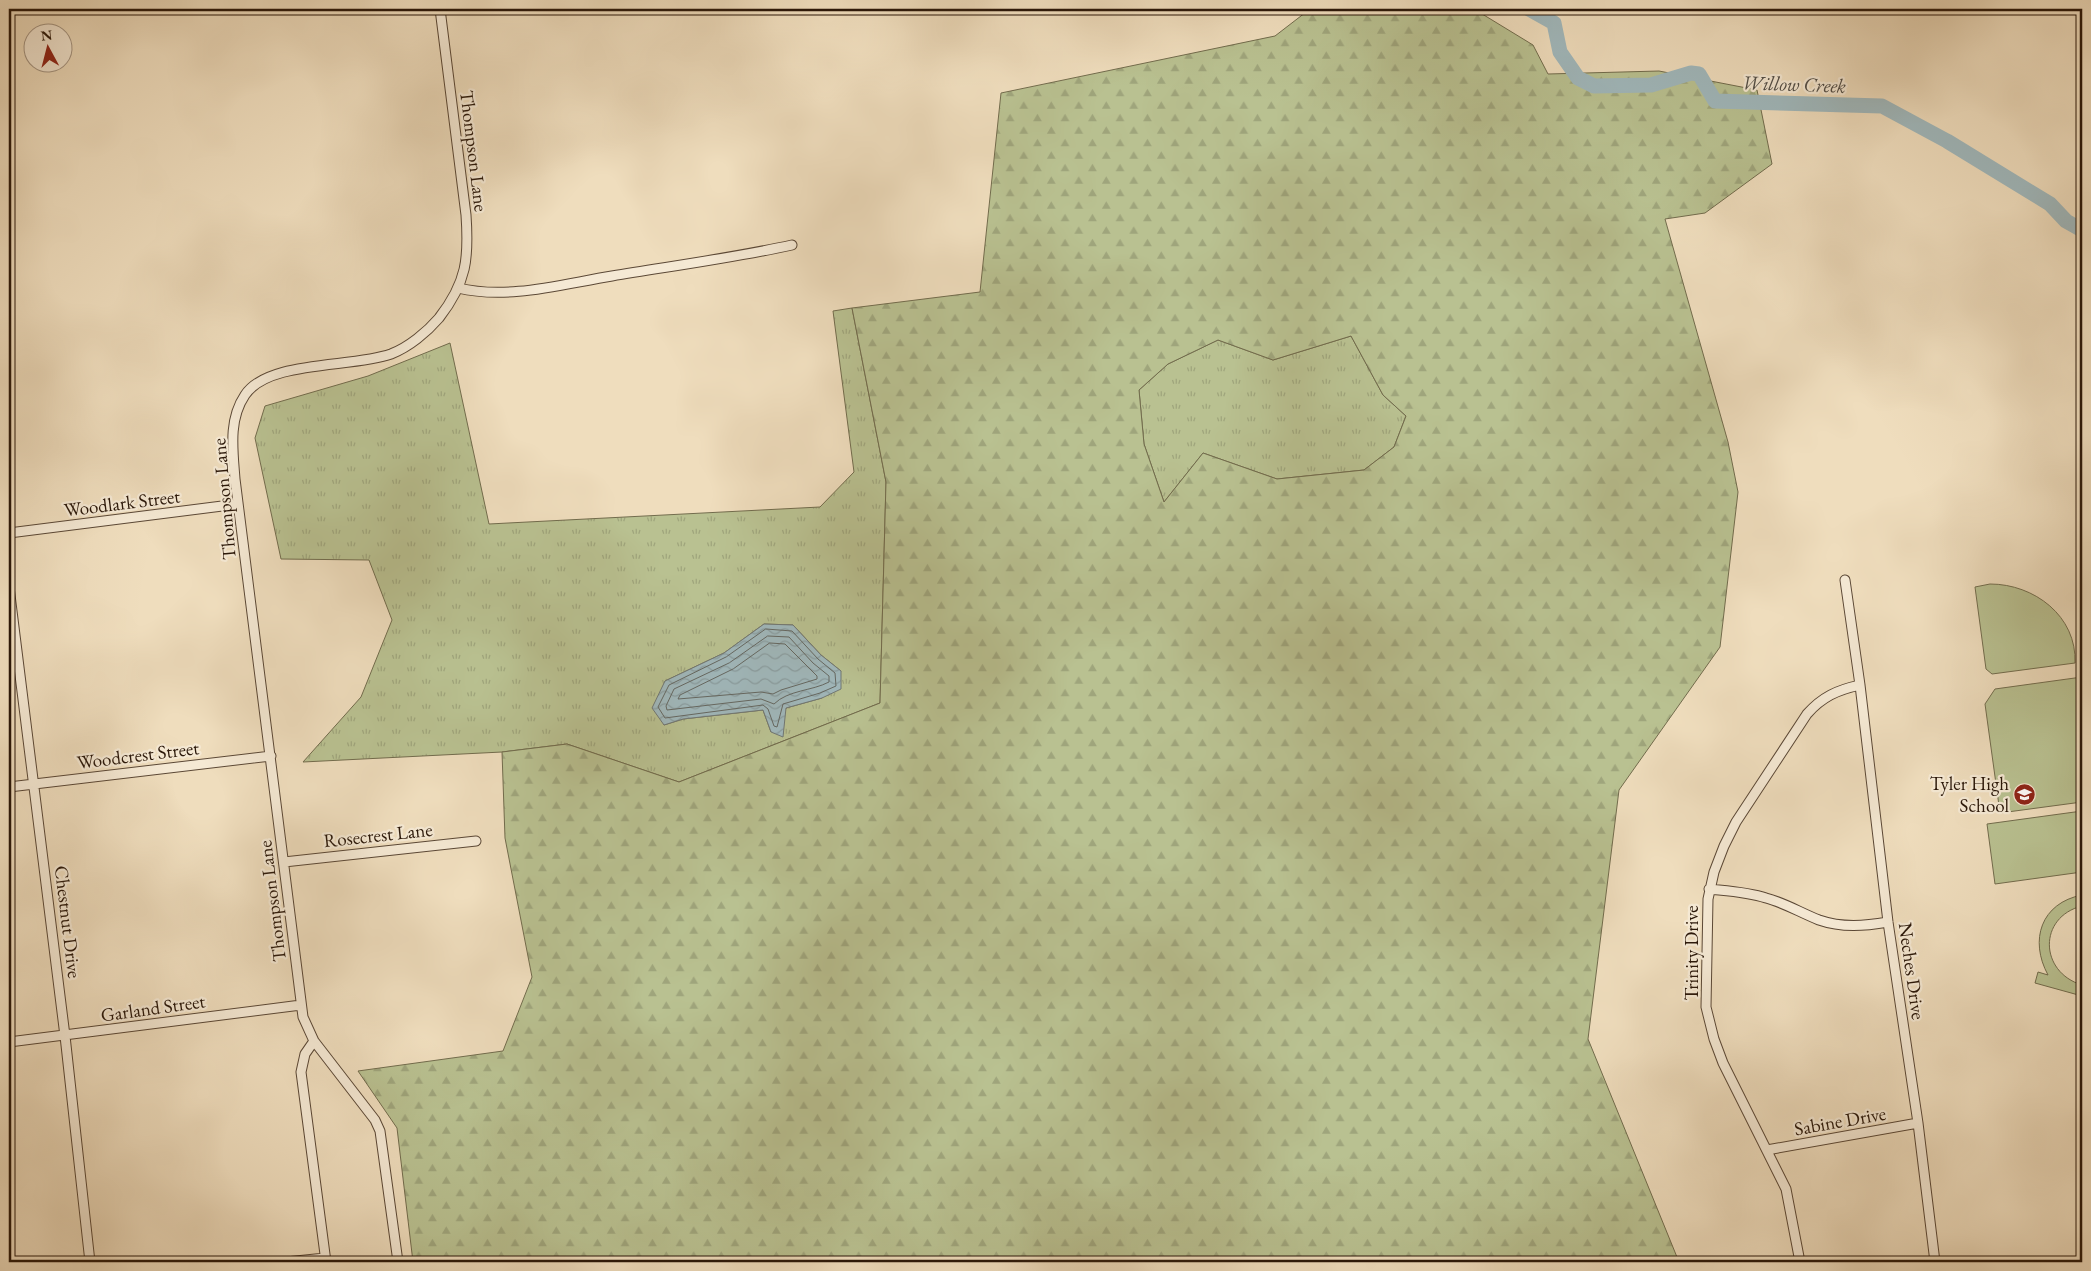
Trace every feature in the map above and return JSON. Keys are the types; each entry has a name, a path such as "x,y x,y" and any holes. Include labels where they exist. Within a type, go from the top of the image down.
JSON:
{"street":[{"name":"Thompson Lane","path":"398,1262 380,1131 374,1120 314,1041 307,1028 301,1005 232,450 233,424 238,407 251,387 277,373 376,359 403,349 435,323 458,288 467,260 467,222 440,9"},
{"path":"458,288 479,293 524,290 752,254 792,245"},
{"name":"Woodlark Street","path":"9,533 238,504"},
{"name":"Neches Drive","path":"1845,580 1860,685 1888,922 1918,1124 1935,1262"},
{"name":"Chestnut Drive","path":"9,587 65,1036 90,1262"},
{"name":"Trinity Drive","path":"1800,1262 1786,1189 1723,1063 1714,1039 1706,1007 1709,889 1724,846 1736,822 1807,714 1827,695 1860,685"},
{"name":"Woodcrest Street","path":"9,787 271,756"},
{"name":"Rosecrest Lane","path":"284,862 476,841"},
{"path":"1709,889 1763,897 1820,920 1838,924 1855,926 1888,922"},
{"name":"Garland Street","path":"9,1042 301,1005"},
{"path":"286,1262 326,1260 302,1072 305,1054 314,1041"},
{"name":"Sabine Drive","path":"1767,1150 1918,1124"}],"green space":[{"path":"1310,9 1474,9 1533,45 1548,74 1659,71 1757,90 1772,164 1705,213 1665,219 1728,442 1738,492 1720,647 1619,790 1588,1039 1679,1262 413,1262 397,1128 358,1071 503,1051 532,977 505,838 502,752 567,744 679,782 880,703 886,482 852,308 980,292 1001,93 1275,36","holes":["1351,336 1383,395 1406,416 1394,447 1364,470 1277,479 1203,453 1164,502 1144,444 1139,390 1168,364 1218,340 1273,360"]},
{"path":"852,308 886,482 880,703 679,782 567,744 502,752 303,762 361,697 392,620 369,560 281,559 255,438 265,406 368,376 450,343 489,524 820,507 854,472 833,311","holes":["764,624 793,625 821,655 841,671 822,698 786,708 771,732 763,710 683,719 664,725 665,681 724,653"]},
{"path":"1351,336 1383,395 1406,416 1394,447 1364,470 1277,479 1203,453 1164,502 1144,444 1139,390 1168,364 1218,340 1273,360"},
{"path":"1990,584 2006,585 2022,590 2050,606 2061,617 2069,631 2074,646 2075,663 1992,674 1986,669 1975,587"},
{"path":"2082,677 2082,802 2000,813 1985,704 1995,689"},
{"path":"2082,811 2082,872 1995,884 1987,824"},
{"path":"2082,895 2082,906 2068,912 2057,921 2051,932 2049,945 2058,969 2068,978 2082,985 2082,996 2035,983 2038,972 2048,975 2042,962 2040,949 2042,925 2057,906 2068,899"}],"water":[{"path":"764,624 793,625 821,655 841,671 841,689 822,698 786,708 783,737 771,732 763,710 683,719 664,725 652,708 665,681 724,653"}],"waterway":[{"name":"Willow Creek","path":"1529,9 1554,23 1560,52 1578,78 1594,86 1651,85 1691,73 1699,74 1715,101 1882,106 1947,141 2050,204 2066,221 2082,230"}],"place":[{"name":"Tyler High School","path":"2025,794"}]}
